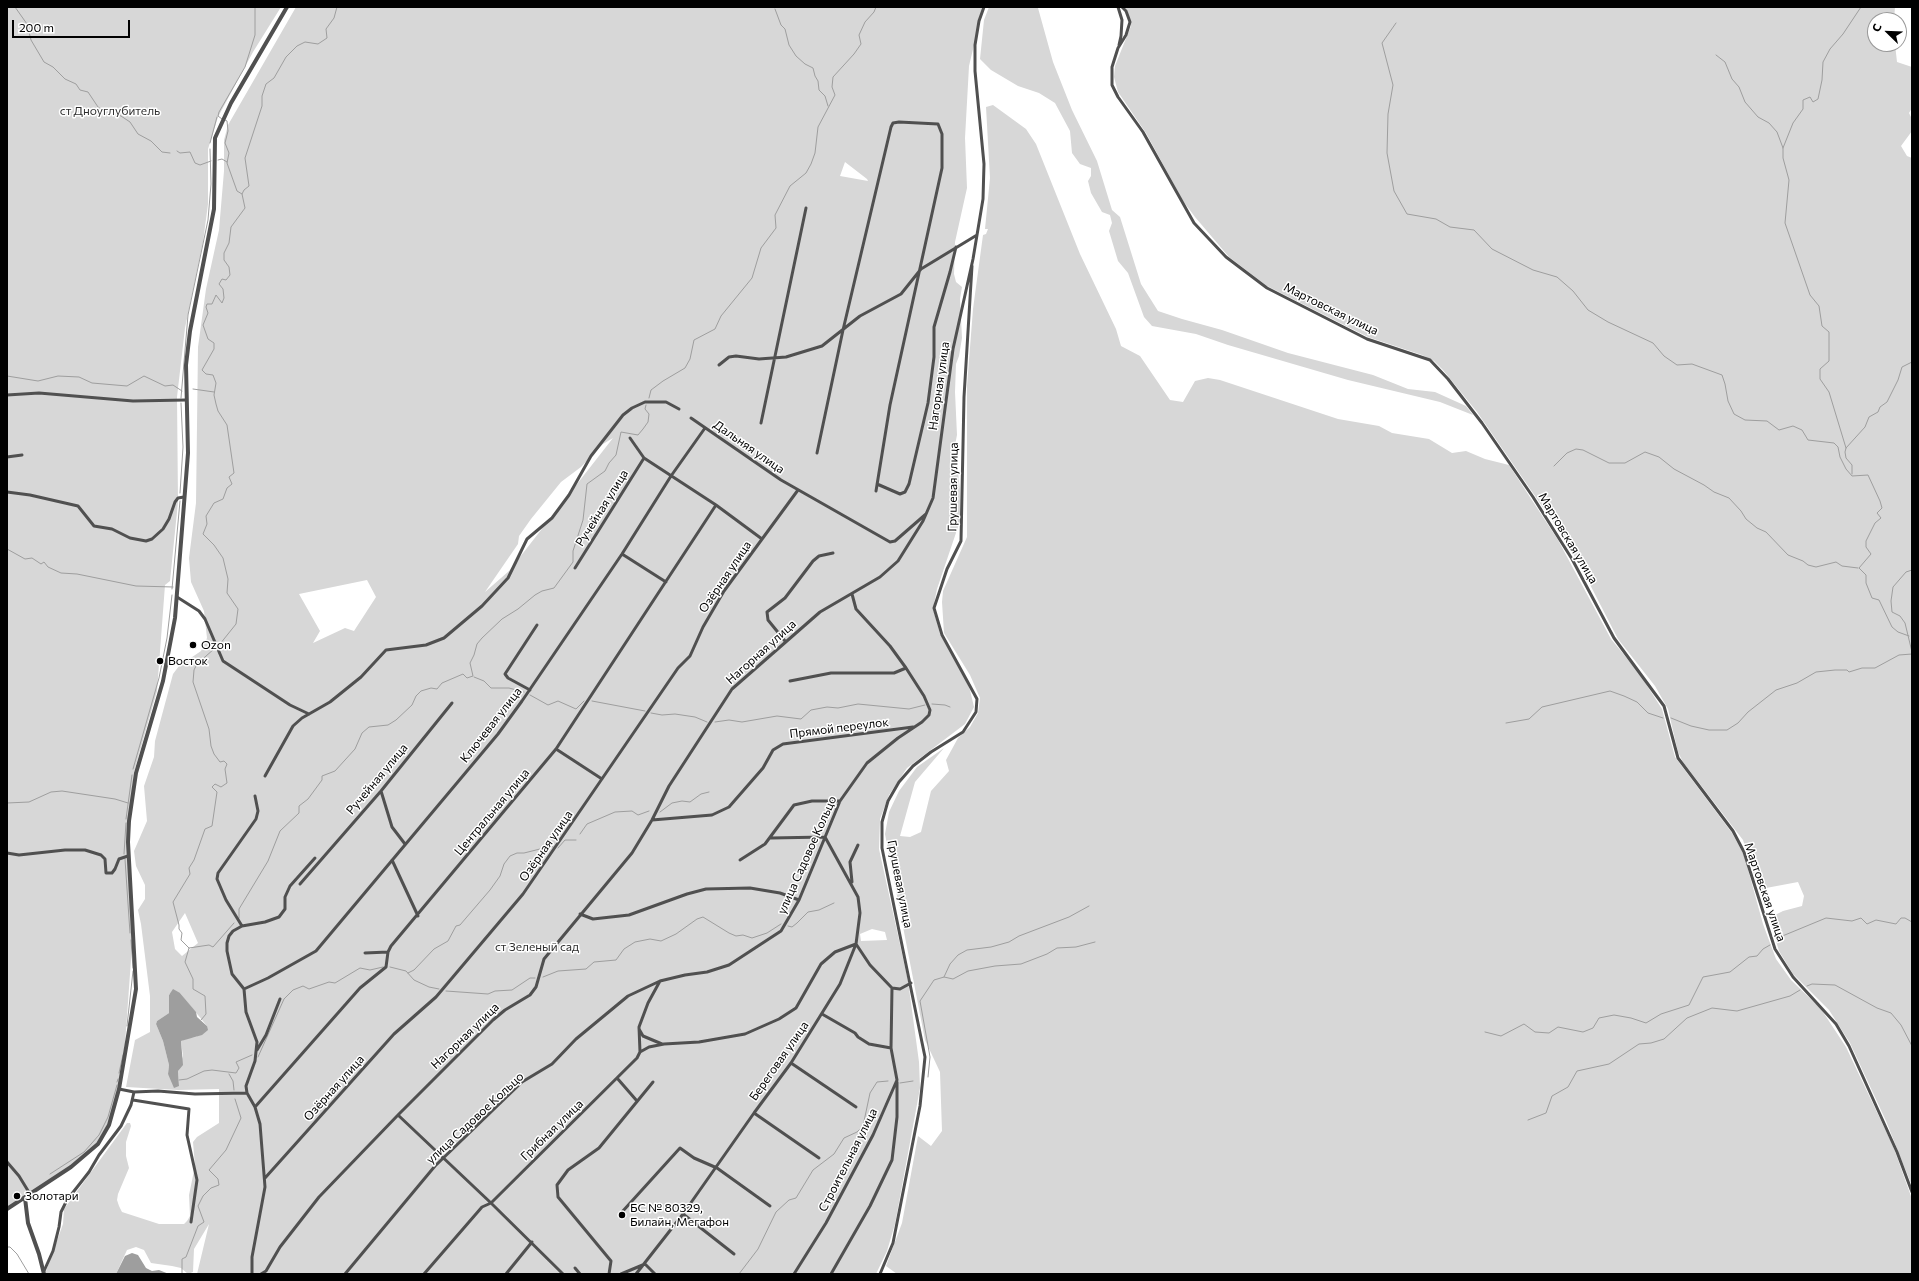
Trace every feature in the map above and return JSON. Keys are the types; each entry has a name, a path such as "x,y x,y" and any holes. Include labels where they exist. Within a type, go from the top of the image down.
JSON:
{"street":[{"path":"7,1208 25,1198 77,1162 98,1144 109,1125 119,1089 136,989 128,856 129,820 136,773 163,682 175,618 188,453 186,400 190,332 214,210 214,145 221,121 287,7"},
{"name":"Нагорная улица","path":"261,1274 266,1271 280,1247 319,1197 398,1115 492,1020 505,1010 530,995 536,987 544,959 632,853 652,820 669,786 732,689 785,641 820,612 880,577 898,561 929,511 933,498 953,349 973,259 983,199 984,164 975,71 975,45 979,21 984,7"},
{"path":"1118,7 1122,24 1118,48"},
{"name":"Мартовская улица","path":"1122,7 1126,11 1130,22 1126,34 1118,48 1112,67 1112,85 1118,97 1143,132 1194,224 1226,257 1267,288 1367,339 1430,360 1448,379 1482,423 1572,559 1614,638 1664,706 1678,758 1733,831 1744,852 1775,948 1793,977 1836,1024 1849,1046 1897,1152 1912,1192"},
{"path":"816,453 843,330 891,127 893,123 899,122 938,124 942,134 942,168 921,269 911,301 890,405 876,491"},
{"path":"760,423 806,208"},
{"path":"719,365 729,357 736,356 759,359 802,353 822,346 860,316 901,294 921,269 977,235"},
{"path":"877,484 900,494 905,492 909,484 928,403 934,357 934,327 956,247"},
{"name":"Грушевая улица","path":"880,1274 893,1243 924,1083 925,1057 882,848 882,822 888,801 899,782 913,766 963,732 976,712 977,699 942,635 934,608 944,577 961,541 964,397 973,259"},
{"path":"7,396 38,393 134,402 186,400"},
{"path":"265,776 293,726 309,714 330,702 361,677 386,650 426,645 444,638 482,606 508,578 527,539 552,518 569,495 591,456 623,415 632,408 645,402 660,401 679,409"},
{"name":"Дальняя улица","path":"691,418 798,490 890,542 895,541 929,511"},
{"name":"Ключевая улица","path":"244,989 268,978 316,951 498,734 530,690 622,554 671,476 705,428"},
{"path":"630,438 644,458 716,505 762,539"},
{"path":"7,457 22,455"},
{"name":"Ручейная улица","path":"575,568 644,458"},
{"name":"Озёрная улица","path":"265,1178 394,1034 436,997 473,956 523,894 678,668 690,656 716,605 798,490"},
{"path":"7,492 30,495 78,506 94,526 112,529 130,538 146,541 152,539 163,529 169,519 175,502 178,498 184,496"},
{"name":"Центральная улица","path":"255,1107 360,988 386,967 388,952 556,749 716,505"},
{"path":"785,641 768,620 767,612 784,598 818,556 833,553"},
{"path":"622,554 666,582"},
{"name":"улица Садовое Кольцо","path":"345,1274 443,1159 522,1082 552,1064 576,1039 628,996 660,981 707,972 729,965 781,931 799,900 840,801 867,762 929,715 930,710 924,696 890,646 856,609 852,594"},
{"path":"177,597 199,611 205,619 223,661 290,705 309,714"},
{"path":"530,690 508,678 505,674 537,625"},
{"path":"790,682 831,673 894,673 906,668"},
{"name":"Ручейная улица","path":"300,884 380,791 452,703"},
{"name":"Прямой переулок","path":"652,820 712,815 729,807 763,768 773,750 783,744 915,726"},
{"path":"556,749 602,779"},
{"path":"380,791 392,827 405,844"},
{"path":"242,926 226,900 217,879 218,873 256,819 258,811 255,796"},
{"path":"740,860 758,850 771,838 794,805 812,801 840,801"},
{"path":"771,838 825,837"},
{"name":"Береговая улица","path":"636,1274 683,1214 791,1063 840,984 856,944 860,913 858,897 825,837"},
{"path":"852,884 850,862 858,844"},
{"path":"7,853 19,855 65,850 85,850 94,852 104,859 106,874 112,873 119,859 128,856"},
{"path":"257,1274 252,1274 252,1257 264,1198 265,1178 260,1124 255,1107 246,1093 246,1086 255,1061 256,1052 254,1032 246,1012 244,989 232,974 227,951 227,943 229,936 233,931 242,926 265,922 279,917 285,909 286,897 290,886 315,858"},
{"path":"392,860 418,916"},
{"path":"580,914 593,919 629,915 687,894 706,889 750,888 780,893 799,900"},
{"path":"660,981 648,1003 639,1027 640,1052 650,1047 664,1044 699,1042 745,1034 778,1019 796,1008 821,964 835,952 856,944 870,965 892,988 900,989 911,983"},
{"path":"365,953 388,952"},
{"path":"831,1274 870,1206 892,1160 898,1117 897,1080 891,1048 892,988"},
{"path":"256,1052 266,1035 280,999"},
{"path":"822,1014 855,1033 858,1037 869,1044 891,1048"},
{"path":"639,1027 643,1036 664,1044"},
{"name":"Грибная улица","path":"424,1274 482,1207 491,1203 637,1058 640,1052"},
{"path":"791,1063 856,1107"},
{"path":"617,1078 637,1101"},
{"name":"Строительная улица","path":"794,1274 826,1223 866,1149 897,1080"},
{"path":"609,1274 611,1264 608,1257 558,1197 557,1188 561,1178 568,1170 599,1148 652,1082"},
{"path":"119,1089 134,1092 158,1091 195,1094 246,1093"},
{"path":"44,1273 53,1251 61,1212 67,1200 121,1126 133,1100 134,1092"},
{"path":"133,1100 189,1109 187,1135 197,1180 191,1222"},
{"path":"754,1113 819,1158"},
{"path":"398,1115 532,1242 563,1274"},
{"path":"622,1212 680,1148 694,1158 716,1168 770,1206"},
{"path":"7,1162 19,1176 30,1194"},
{"path":"25,1198 28,1223 44,1273"},
{"path":"683,1214 734,1254"},
{"path":"506,1274 532,1242"},
{"path":"621,1274 645,1264 655,1274"},
{"path":"575,1268 580,1274"}],"green space":[{"name":"ст Дноуглубитель","path":"7,7 281,7 253,52 218,117 208,149 208,204 203,242 185,328 177,397 178,502 170,581 165,585 157,691 134,772 127,839 132,946 125,1044 112,1117 93,1149 65,1170 7,1208"},
{"name":"ст Зеленый сад","path":"296,7 983,7 969,66 965,138 967,188 955,242 954,274 956,282 962,287 960,299 962,338 956,364 955,392 957,435 955,445 960,490 960,521 937,589 933,609 940,634 964,676 970,690 974,707 965,724 907,768 889,795 880,819 879,849 908,981 919,1062 920,1088 895,1224 887,1251 876,1274 197,1274 209,1224 194,1249 193,1272 188,1274 181,1268 151,1263 144,1250 136,1247 127,1250 116,1274 45,1274 63,1224 64,1209 127,1123 130,1123 131,1126 126,1142 126,1156 129,1168 117,1200 122,1212 159,1224 184,1224 190,1216 189,1195 195,1166 193,1142 197,1137 219,1123 219,1089 178,1090 126,1087 135,1040 150,1032 150,996 138,910 145,899 145,885 136,866 134,851 147,821 144,786 154,757 155,741 173,674 179,666 201,651 207,638 204,611 191,582 189,558 196,503 198,347 206,289 219,230 224,171 224,140 228,125","holes":["845,162 868,181 840,176","613,438 509,571 485,592 518,544 519,536 531,519 561,482 581,467 603,444","367,580 376,597 354,631 345,628 313,643 320,631 299,594","185,913 198,943 182,956 175,949 172,932","872,929 885,932 887,940 861,941 860,934","180,993 207,1026 196,1037 181,1041 183,1056 178,1071 179,1086 168,1074 169,1065 163,1041 156,1024 157,1021 169,1013 169,994"]},
{"path":"989,7 1038,8 1053,62 1072,110 1097,161 1112,210 1120,217 1141,284 1158,311 1222,330 1288,353 1373,375 1408,389 1435,392 1466,406 1473,415 1440,402 1348,380 1228,345 1196,334 1152,326 1144,317 1128,273 1118,261 1109,231 1112,223 1110,215 1102,212 1091,193 1088,181 1091,176 1091,168 1080,164 1072,153 1070,131 1055,103 1039,93 1018,86 991,70 980,59 984,20"},
{"path":"1124,7 1895,7 1895,12 1867,12 1867,52 1896,52 1897,62 1912,67 1912,108 1909,113 1912,119 1912,131 1901,146 1907,156 1912,158 1912,1186 1886,1121 1850,1043 1829,1010 1793,974 1779,951 1769,918 1783,911 1802,906 1804,896 1798,882 1766,888 1767,908 1764,905 1743,840 1683,762 1678,752 1668,709 1655,686 1618,639 1583,571 1562,535 1477,412 1443,370 1434,361 1422,355 1368,337 1267,286 1229,257 1195,217 1183,201 1146,133 1118,92 1114,77 1115,66 1131,26 1127,10"},
{"path":"993,105 1026,129 1036,144 1080,254 1116,329 1121,346 1140,356 1170,400 1183,402 1195,381 1208,378 1220,380 1338,419 1379,426 1392,433 1429,439 1452,453 1466,451 1485,459 1509,465 1558,540 1611,639 1639,673 1662,709 1675,757 1732,833 1744,855 1763,924 1776,959 1791,980 1821,1009 1846,1047 1893,1146 1912,1199 1912,1274 897,1274 886,1266 902,1223 918,1136 931,1146 942,1131 940,1072 925,1040 885,834 889,812 899,791 917,767 944,748 915,782 900,836 910,837 921,832 931,791 949,771 946,760 958,738 970,727 978,713 980,698 970,675 944,633 942,602 943,591 967,537 967,386 973,309 983,235 986,234 988,229 985,229 990,178 986,107"}],"shaded area":[{"path":"173,989 180,993 196,1012 197,1017 207,1026 208,1030 202,1035 181,1041 183,1065 178,1071 179,1086 174,1088 168,1074 169,1065 163,1041 156,1024 157,1021 169,1013 169,995"},
{"path":"132,1253 138,1255 146,1268 152,1271 159,1270 169,1274 116,1274 125,1256"}],"waterway":[{"path":"15,7 27,24 31,40 44,62 53,67 65,79 76,84 80,90 88,92 98,107 108,114 114,113 121,116 130,122 138,134 151,141 162,152 170,153"},
{"path":"222,119 218,116 219,112 245,67 255,35 255,7"},
{"path":"220,644 236,624 238,609 227,593 228,579 223,558 214,545 203,534 207,524 206,516 214,503 223,499 227,488 232,484 229,477 234,473 227,425 218,411 214,395 216,383 213,375 206,374 202,370 214,349 214,343 208,339 203,325 208,313 206,307 207,304 212,304 216,295 222,303 224,298 223,289 219,284 222,279 226,280 230,275 229,267 224,260 224,253 229,243 231,227 245,208 242,194 249,186 245,158 262,106 262,96 266,84 274,78 286,57 297,46 305,42 318,44 327,38 326,29 334,18 337,7"},
{"path":"649,398 651,390 685,368 690,359 694,340 715,329 721,316 752,278 761,248 776,228 775,215 790,186 806,173 811,164 815,153 818,127 835,95 832,87 833,77 861,44 859,35 865,22 874,12 876,7"},
{"path":"1783,148 1793,123 1803,109 1803,100 1810,97 1813,102 1818,99 1822,80 1823,62 1830,49 1843,34 1861,7"},
{"path":"775,9 781,25 785,29 789,45 796,56 805,64 813,68 818,81 819,90 825,96 828,106"},
{"path":"1396,23 1382,43 1393,85 1388,114 1387,153 1394,191 1407,214 1436,219 1450,227 1474,230 1492,249 1533,270 1557,277 1573,291 1588,310 1608,322 1653,343 1664,356 1677,365 1692,364 1722,375 1728,401 1734,414 1745,420 1767,421 1779,430 1793,426 1802,430 1808,440 1834,443 1838,447 1840,457 1846,469 1852,476 1868,475 1882,508 1877,513 1881,518 1875,523 1866,541 1866,547 1871,554 1859,568 1866,575 1866,583 1872,598 1879,600 1892,627 1898,632 1909,636"},
{"path":"1716,55 1725,62 1732,79 1739,87 1745,102 1758,117 1769,123 1777,132 1783,148 1783,158 1789,180 1785,223 1810,295 1819,306 1822,326 1829,332 1829,361 1820,369 1820,379 1829,392 1846,448"},
{"path":"210,143 217,117"},
{"path":"225,120 227,121 228,131 225,143 229,153 227,163 237,191 242,194"},
{"path":"181,398 188,315 208,220 211,184 210,149"},
{"path":"177,151 180,153 190,152 195,163 200,165 211,161"},
{"path":"218,160 222,159 227,162"},
{"path":"1852,474 1852,465 1846,458 1846,448 1865,427 1869,417 1878,412 1880,407 1887,402 1898,380 1902,367 1912,362"},
{"path":"7,376 38,381 58,376 79,377 92,383 127,386 144,376 165,386 173,385 182,391"},
{"path":"193,389 214,392"},
{"path":"180,493 183,447 181,403"},
{"path":"239,918 239,909 268,861 280,831 299,813 299,806 308,799 322,780 322,776 335,771 355,749 362,733 369,727 388,725 396,720 412,705 416,696 421,691 431,688 437,689 442,683 463,674 467,678 473,676 470,663 477,644 482,638 502,619 518,609 535,595 542,591 554,588 573,562 573,551 583,520 587,484 605,471 609,463 616,455 621,432 638,435 643,429 648,422 649,414 645,409 646,405"},
{"path":"1554,466 1567,453 1576,449 1583,450 1609,463 1625,463 1645,452 1659,457 1674,469 1714,492 1729,498 1746,519 1757,528 1766,532 1788,555 1803,561 1808,565 1816,567 1836,562 1842,566 1858,568"},
{"path":"172,589 180,501"},
{"path":"7,549 25,559 32,558 41,564 44,562 48,567 61,573 77,574 136,586 173,587"},
{"path":"1912,570 1906,572 1893,587 1891,601 1892,612 1900,616 1905,623 1912,652"},
{"path":"133,769 159,678 167,638 172,595"},
{"path":"189,948 181,940 182,933 179,929 173,902 190,874 189,868 194,860 205,829 212,826 217,792 212,787 215,784 221,787 227,783 225,769 227,764 224,761 220,762 214,754 211,746 209,729 193,682 194,670 197,664 214,649"},
{"path":"1671,718 1691,726 1709,730 1727,730 1738,723 1748,712 1776,690 1797,683 1816,672 1835,670 1847,670 1849,672 1862,668 1875,668 1899,655 1912,654"},
{"path":"474,677 484,681 491,688 509,688 524,692"},
{"path":"1506,723 1529,719 1542,707 1610,691 1637,702 1648,713 1663,718"},
{"path":"530,695 548,705 558,701 576,709 584,701"},
{"path":"592,701 645,711"},
{"path":"715,722 729,720 742,722 777,716 801,719 811,710 827,707 838,708 858,704 909,709 925,705"},
{"path":"932,704 950,707"},
{"path":"651,713 695,717 707,722"},
{"path":"126,819 132,775"},
{"path":"7,803 29,802 51,792 62,791 115,799 128,803"},
{"path":"660,812 672,803 682,801 690,802 701,794 709,792"},
{"path":"580,834 587,824 615,812 632,811 638,815 649,811"},
{"path":"124,854 126,823"},
{"path":"558,848 565,840 576,840"},
{"path":"408,973 414,970 434,949 448,941 456,926 460,925 490,890 500,876 504,864 510,856 517,853 553,847"},
{"path":"125,859 130,933"},
{"path":"788,926 792,927 808,912 819,910 834,903"},
{"path":"944,977 950,964 958,955 967,950 991,947 1009,942 1019,936 1069,917 1089,906"},
{"path":"543,977 558,971 586,969 594,962 616,960 624,949 635,942 650,939 661,941 676,934 697,919 703,917 729,933 736,936 743,935 752,938 767,933 781,924"},
{"path":"1778,941 1780,937 1826,918 1852,921 1861,918 1867,924 1876,920 1896,924 1901,918 1905,918 1912,922"},
{"path":"201,1020 206,1014 205,996 193,989 193,979 185,962 189,948 209,945 213,947 234,923"},
{"path":"131,940 133,968"},
{"path":"928,1077 930,1057 920,1001 934,980 944,977 953,979 968,971 995,966 1021,964 1047,954 1057,948 1076,947 1095,942"},
{"path":"1485,1032 1501,1036 1524,1024 1535,1032 1549,1033 1558,1027 1583,1032 1593,1028 1599,1018 1614,1015 1631,1018 1646,1023 1661,1014 1689,1005 1703,977 1730,972 1749,957 1757,956 1763,949 1770,945"},
{"path":"258,1057 284,999 293,990 303,986 309,989 329,982 335,983 360,968 370,970 383,967"},
{"path":"390,967 406,971 414,980 429,987 439,989"},
{"path":"127,1026 133,971"},
{"path":"446,991 488,994 495,991 512,990 530,978 535,978"},
{"path":"1807,986 1812,984 1835,985 1877,1008 1891,1013 1901,1025 1912,1046"},
{"path":"1528,1120 1546,1113 1552,1096 1568,1087 1577,1071 1609,1064 1639,1044 1651,1043 1664,1039 1687,1018 1712,1008 1737,1011 1790,996 1800,990"},
{"path":"119,1073 123,1055"},
{"path":"179,1080 187,1079 204,1071 212,1070 236,1073 239,1068 236,1062 252,1055"},
{"path":"229,1074 233,1081 234,1090"},
{"path":"739,1274 758,1249 776,1212 789,1200 796,1198 813,1170 834,1154 844,1138 857,1132 863,1126 870,1093 877,1082 888,1081"},
{"path":"900,1083 913,1081"},
{"path":"50,1174 84,1152 99,1135 108,1117 117,1085"},
{"path":"182,1274 182,1259 186,1257 198,1226 204,1222 198,1206 203,1196 211,1188 219,1185 218,1179 209,1170 226,1150 241,1118 235,1099"},
{"path":"7,1247 10,1247 17,1254 29,1274"}],"place":[{"name":"Ozon","path":"193,645"},
{"name":"Восток","path":"160,661"},
{"name":"Золотари","path":"17,1196"},
{"name":"БС № 80329, Билайн, Мегафон","path":"622,1215"}]}
